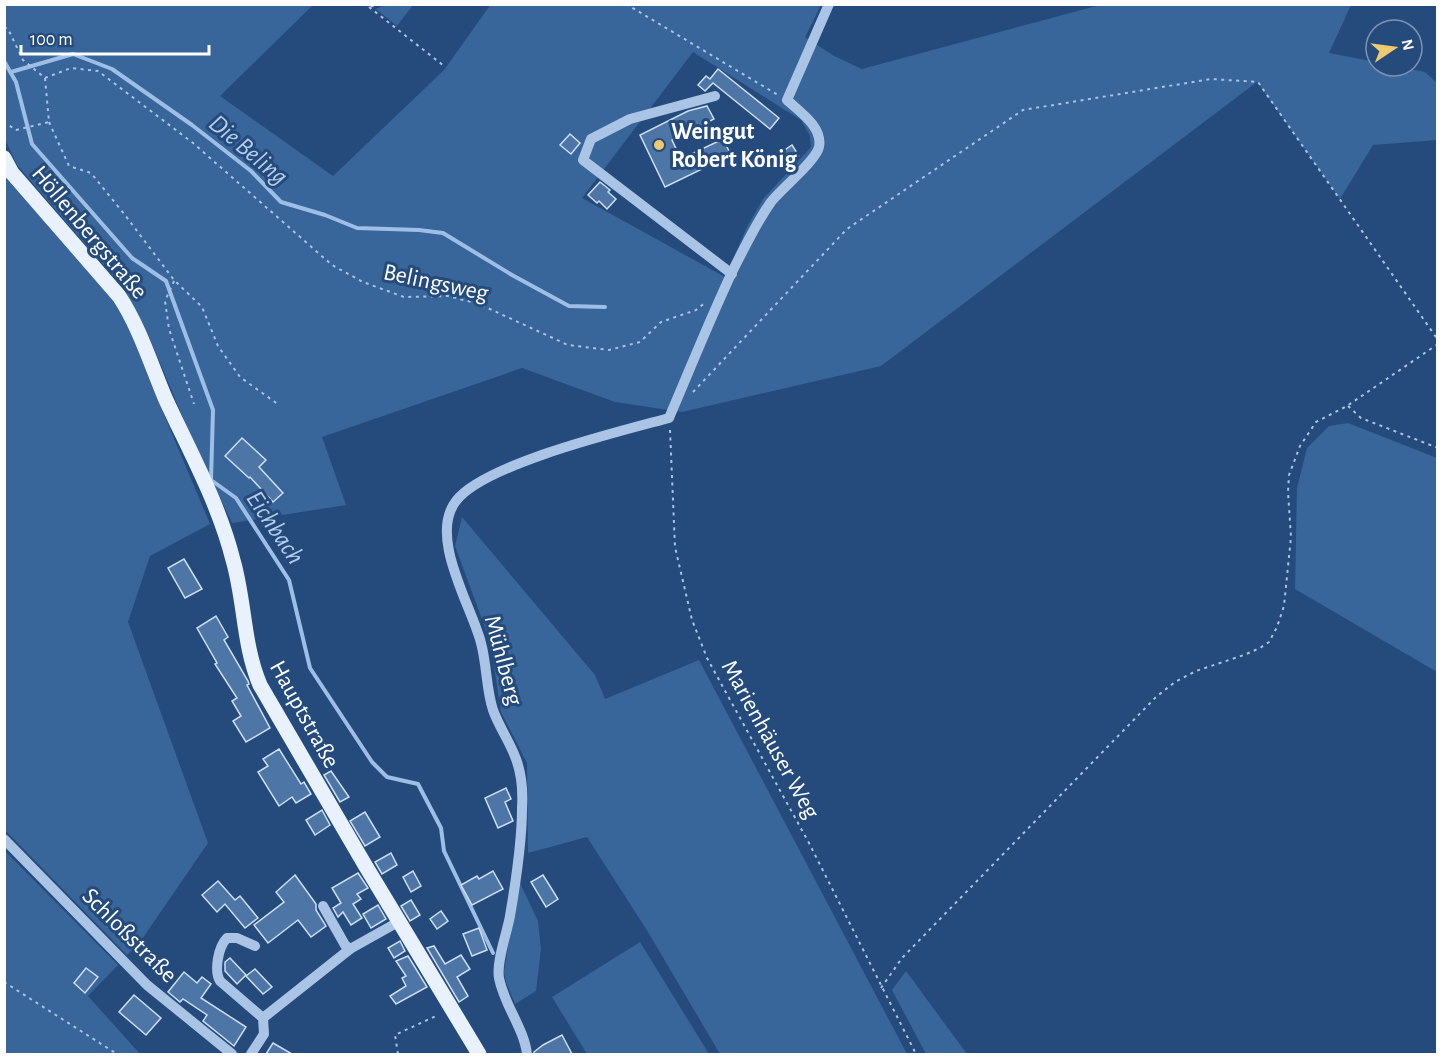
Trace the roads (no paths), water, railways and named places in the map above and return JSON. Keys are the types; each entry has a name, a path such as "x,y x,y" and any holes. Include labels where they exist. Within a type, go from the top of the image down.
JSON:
{"main road":[{"name":"Höllenbergstraße","path":"4,158 12,173 119,296 141,335"},
{"name":"Hauptstraße","path":"141,335 158,381 227,538 234,562 250,658 260,685 364,865 479,1054"}],"street":[{"path":"715,96 630,119 591,139 583,160 729,279 766,209 784,186 819,150 820,141 816,128 787,100 829,4"},
{"name":"Mühlberg","path":"527,1054 524,1040 504,996 499,976 510,915 520,833 521,775 493,710 481,640 461,593 448,547 447,528 450,512 455,501 490,476 565,448 669,418 729,279"},
{"name":"Schloßstraße","path":"4,839 147,985 232,1054"},
{"path":"322,906 345,945 350,949"},
{"path":"263,1018 350,949 400,921"},
{"path":"252,1054 264,1034 263,1018 220,981 217,973 221,946 227,938 237,938 255,946"}],"waterway":[{"name":"Die Beling","path":"11,72 73,54 112,69 192,125 251,171 281,202 325,215 357,228 443,233 569,306 605,307"},
{"name":"Eichbach","path":"4,61 16,82 32,144 132,258 166,281 213,410 211,480 236,498 289,580 310,668 372,762 387,777 418,784 441,828 444,851 493,953"}],"place":[{"name":"Weingut Robert König","path":"659,145"}]}
